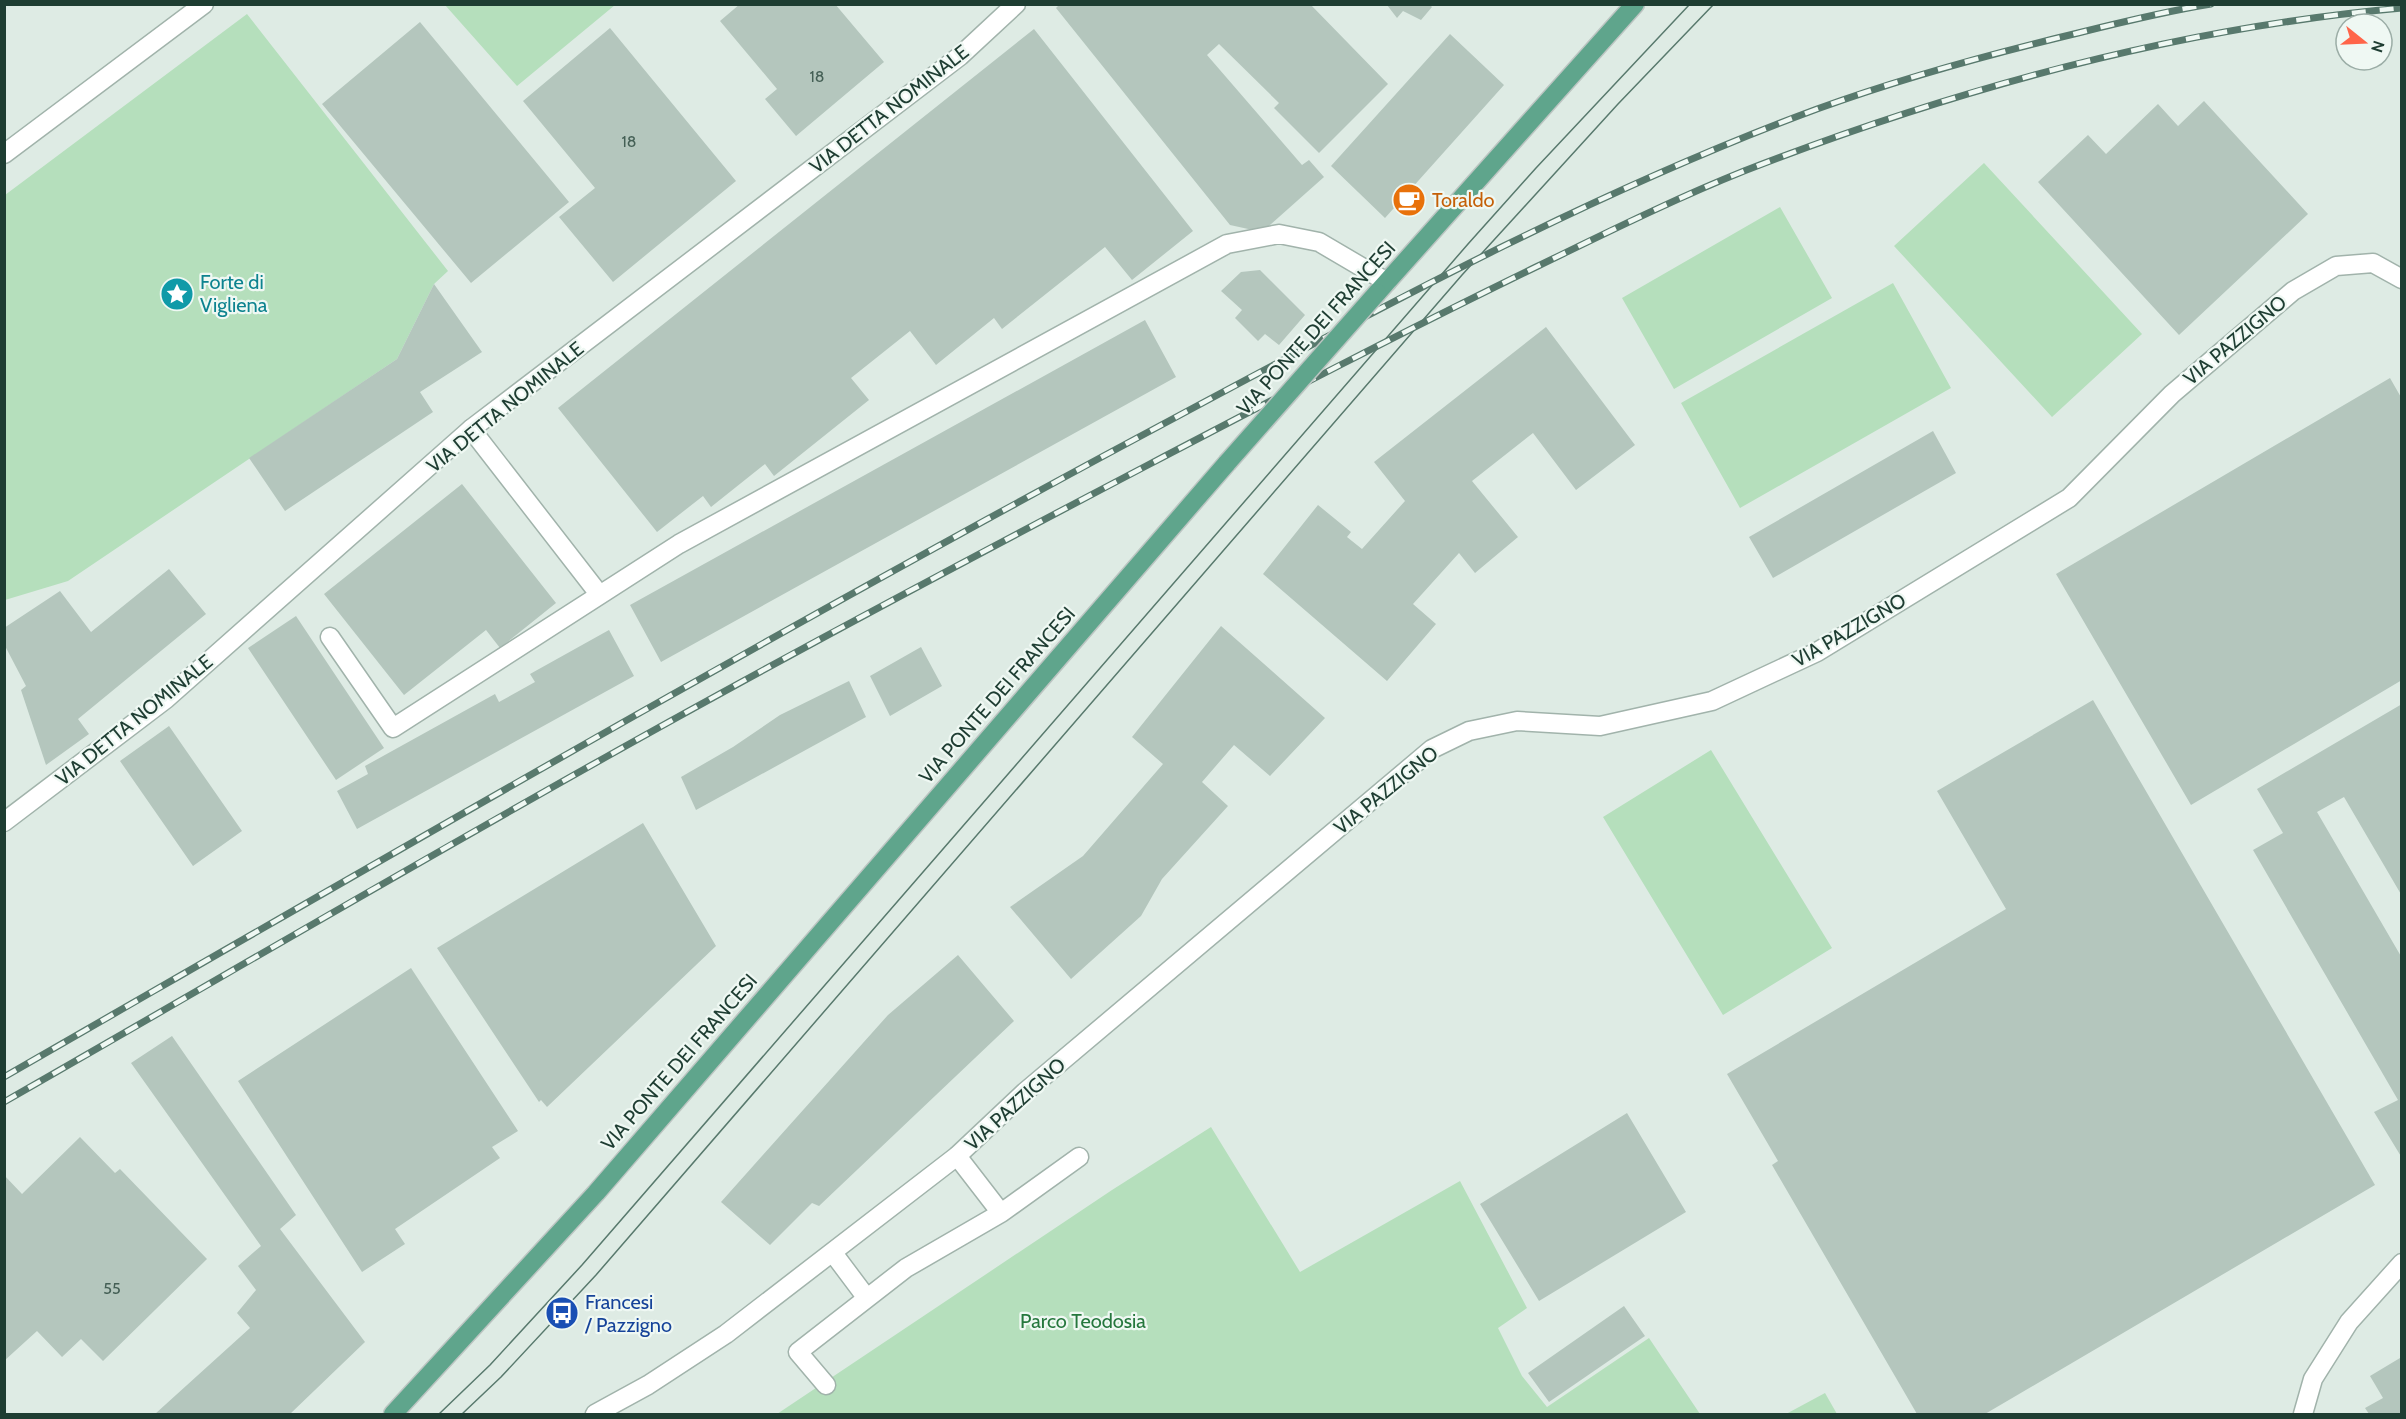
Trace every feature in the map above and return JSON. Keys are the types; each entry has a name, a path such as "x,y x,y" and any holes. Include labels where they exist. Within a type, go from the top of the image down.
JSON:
{"main road":[{"name":"VIA PONTE DEI FRANCESI","path":"393,1414 596,1193 1227,463 1635,4"}],"street":[{"path":"4,154 204,4"},
{"name":"VIA DETTA NOMINALE","path":"4,822 166,699 471,429 960,56 1016,4"},
{"path":"330,637 393,728 680,544 1227,244 1279,234 1319,242 1382,288"},
{"name":"VIA PAZZIGNO","path":"595,1414 624,1408 726,1334 957,1156 1025,1092 1432,749 1469,731 1517,721 1600,726 1712,701 1816,652 2069,498 2172,394 2293,291 2336,266 2373,262 2402,279"},
{"path":"471,429 600,594"},
{"path":"957,1156 1001,1213"},
{"path":"826,1385 798,1352 906,1268 1001,1213 1078,1157"},
{"path":"833,1253 866,1297"},
{"path":"2303,1414 2313,1379 2349,1322 2402,1263"}],"green space":[{"path":"445,5 615,5 517,86"},
{"path":"247,14 448,271 434,284 397,359 68,581 5,600 5,195"},
{"path":"1984,163 2142,334 2052,417 1894,246"},
{"path":"1780,207 1832,298 1674,389 1622,298"},
{"path":"1893,283 1951,388 1740,508 1681,403"},
{"path":"1711,750 1832,948 1723,1015 1603,817"},
{"name":"Parco Teodosia","path":"1211,1127 1300,1272 1460,1181 1527,1308 1498,1328 1522,1376 1547,1407 1649,1338 1700,1414 777,1414 1112,1190"},
{"path":"1825,1393 1837,1414 1786,1414"}],"building":[{"path":"740,4 835,4 884,62 796,136 765,99 777,89 720,21"},
{"path":"1060,4 1310,4 1388,84 1319,153 1274,108 1279,103 1219,44 1207,55 1302,165 1309,160 1324,177 1262,232 1230,225 1056,8"},
{"path":"1387,5 1430,5 1432,7 1421,20 1403,11 1397,18"},
{"path":"420,22 569,202 471,283 322,104"},
{"path":"610,28 736,181 613,282 559,217 595,188 523,101"},
{"path":"1034,29 1193,231 1132,280 1105,247 1002,329 994,318 936,365 910,331 851,378 869,400 774,476 765,464 711,507 703,496 657,532 558,408"},
{"path":"1450,34 1504,85 1385,218 1331,166"},
{"path":"2204,101 2308,214 2179,335 2038,182 2088,135 2106,154 2158,104 2178,126"},
{"path":"1260,270 1305,315 1279,345 1265,334 1258,341 1235,318 1242,310 1221,291 1241,272"},
{"path":"434,284 482,352 420,392 433,412 285,511 249,458 397,359"},
{"path":"1145,320 1176,377 661,662 630,605"},
{"path":"1546,327 1635,445 1576,490 1533,433 1472,481 1518,537 1475,573 1459,553 1413,604 1436,624 1387,681 1263,574 1318,505 1351,532 1347,537 1362,549 1405,501 1374,462"},
{"path":"2390,378 2402,399 2402,680 2191,805 2056,574"},
{"path":"1933,431 1956,473 1773,578 1749,537"},
{"path":"462,484 556,603 500,648 486,630 404,695 324,594"},
{"path":"169,569 206,614 78,719 89,734 46,765 21,690 26,686 4,644 4,628 60,591 91,632"},
{"path":"296,616 384,748 336,780 248,648"},
{"path":"1221,626 1325,718 1270,776 1234,745 1202,782 1228,806 1162,879 1141,916 1071,979 1010,907 1083,856 1163,764 1132,737"},
{"path":"609,630 634,676 357,829 337,791 368,774 365,766 495,694 499,702 535,682 530,674"},
{"path":"921,647 942,686 890,716 870,676"},
{"path":"849,681 866,717 696,810 681,777 733,747 780,715"},
{"path":"2093,700 2375,1185 1985,1414 1917,1414 1772,1165 1778,1161 1727,1074 2006,909 1937,791"},
{"path":"2402,704 2402,896 2344,797 2317,812 2402,958 2402,1158 2374,1112 2398,1100 2253,850 2283,833 2257,789"},
{"path":"169,726 242,831 193,866 120,761"},
{"path":"643,823 716,946 547,1107 541,1100 539,1102 437,948"},
{"path":"958,955 1014,1021 819,1206 812,1203 770,1245 721,1202 888,1015"},
{"path":"411,968 518,1131 492,1147 500,1158 395,1229 405,1244 362,1272 238,1081"},
{"path":"172,1036 296,1215 280,1229 365,1342 290,1414 155,1414 250,1328 237,1313 256,1290 238,1266 261,1246 131,1063"},
{"path":"1627,1113 1686,1212 1539,1301 1480,1204"},
{"path":"80,1137 115,1173 120,1169 207,1259 103,1361 81,1339 62,1357 37,1331 4,1361 4,1175 22,1194"},
{"path":"1624,1306 1645,1336 1549,1402 1528,1373"},
{"path":"2400,1358 2402,1414 2369,1414 2365,1408 2383,1398 2370,1376"}],"tram line":[{"path":"439,1414 490,1365 582,1265 1468,244 1690,4"},
{"path":"462,1414 501,1377 596,1275 1462,275 1618,104 1714,4"}],"railway":[{"path":"4,1077 568,753 994,515 1303,349 1557,220 1729,143 1881,87 2045,41 2144,17 2211,4"},
{"path":"4,1102 380,885 807,646 1341,364 1666,205 1744,171 1824,141 1904,114 2067,66 2233,30 2317,17 2402,8"}],"place":[{"name":"Toraldo","path":"1409,200"},
{"name":"Forte di Vigliena","path":"177,294"},
{"name":"Francesi / Pazzigno","path":"562,1313"}]}
